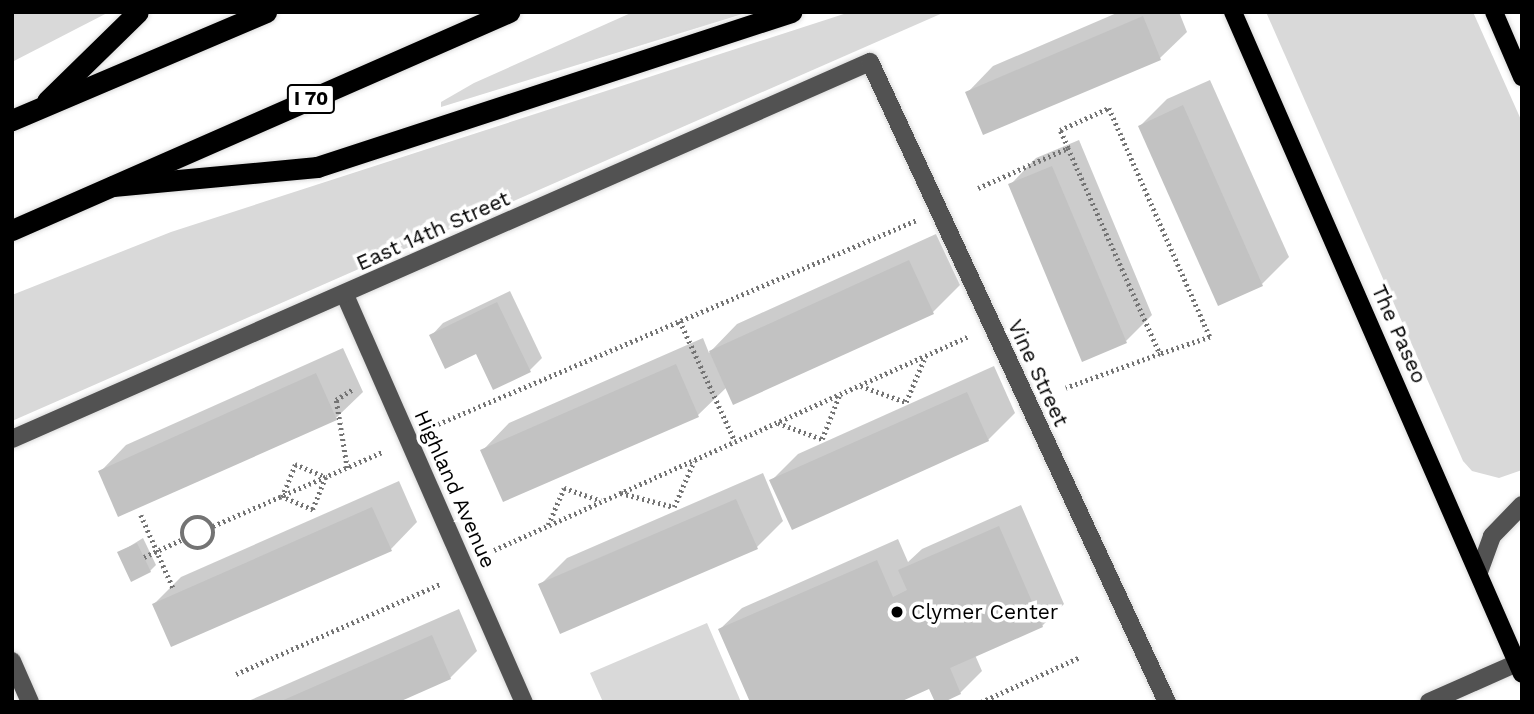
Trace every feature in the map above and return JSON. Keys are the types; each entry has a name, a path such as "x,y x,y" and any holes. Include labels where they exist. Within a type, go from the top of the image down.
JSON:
{"highway":[{"path":"39,110 138,12"},
{"path":"12,120 266,12"},
{"name":"I 70","path":"12,230 509,12"},
{"path":"113,186 317,167 792,12"}],"main road":[{"name":"The Paseo","path":"1233,12 1519,669"},
{"path":"1494,12 1522,77"}],"street":[{"name":"East 14th Street","path":"12,439 345,295 870,62"},
{"name":"Vine Street","path":"870,62 1167,702"},
{"name":"Highland Avenue","path":"345,295 524,702"},
{"path":"1479,572 1492,536 1522,505"},
{"path":"12,661 30,702"},
{"path":"1429,702 1519,669"}],"path":[{"path":"1066,388 1210,337 1109,108 1060,130 1160,354"},
{"path":"978,188 1068,148"},
{"path":"438,424 923,218"},
{"path":"680,321 736,442"},
{"path":"494,550 975,334"},
{"path":"861,385 906,402 926,356"},
{"path":"346,468 336,405 339,396 354,389"},
{"path":"778,423 822,439 839,395"},
{"path":"214,526 382,452"},
{"path":"621,493 674,507 695,460"},
{"path":"282,497 295,464 326,477"},
{"path":"282,497 313,510 326,477"},
{"path":"548,525 564,488 602,502"},
{"path":"141,515 173,588"},
{"path":"201,517 214,526 212,543 205,548 188,546 183,539 186,523 192,518 201,517"},
{"path":"144,557 183,539"},
{"path":"236,674 440,584"},
{"path":"981,702 1077,658"}],"shaded area":[{"path":"12,12 109,12 12,62"},
{"path":"633,12 749,12 441,107 441,102 474,83"},
{"path":"850,12 945,12 12,421 12,295 171,232"},
{"path":"1266,12 1473,12 1522,122 1522,470 1499,478 1472,471 1463,461"},
{"path":"707,623 741,702 603,702 590,673"}],"building":[{"path":"1143,16 1161,60 983,135 965,92"},
{"path":"1183,105 1263,286 1218,306 1138,126"},
{"path":"1052,166 1127,343 1082,362 1008,184"},
{"path":"909,260 934,314 733,405 709,351"},
{"path":"497,302 531,372 493,390 476,354 445,369 429,335"},
{"path":"676,364 699,417 503,502 480,450"},
{"path":"316,373 337,420 118,517 98,471"},
{"path":"967,392 989,441 792,530 769,480"},
{"path":"736,499 758,549 560,634 538,584"},
{"path":"372,507 392,551 171,647 152,604"},
{"name":"Clymer Center","path":"999,526 1043,627 950,668 961,694 944,702 935,702 929,689 900,702 750,702 718,629 877,560 893,597 907,590 898,570"},
{"path":"137,543 151,572 131,582 117,552"},
{"path":"432,635 451,679 399,702 279,702"}],"place":[{"name":"Clymer Center","path":"897,612"}]}
